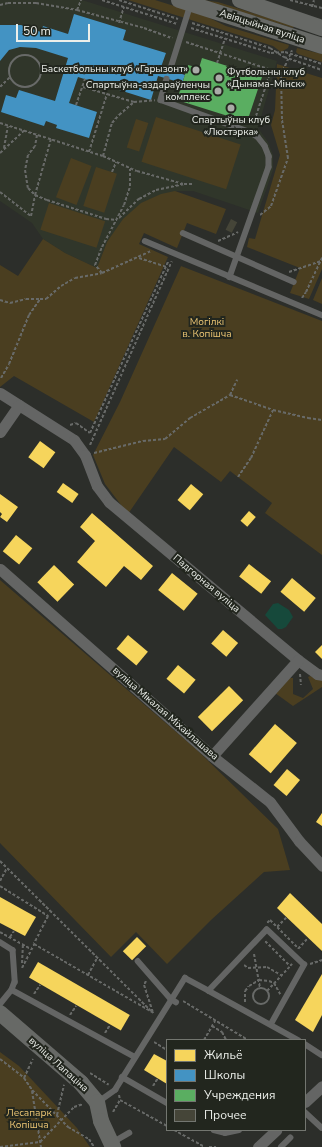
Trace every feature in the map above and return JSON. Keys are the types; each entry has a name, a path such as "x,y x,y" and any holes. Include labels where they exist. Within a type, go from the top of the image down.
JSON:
{"main road":[{"name":"Авіяцыйная вуліца","path":"240,0 322,28"},
{"name":"Авіяцыйная вуліца","path":"185,2 321,42"},
{"name":"вуліца Лапаціна","path":"0,1013 82,1083 92,1103"},
{"path":"92,1103 112,1144"}],"street":[{"name":"Падгорная вуліца","path":"0,393 74,440 85,455 97,486 109,502 298,660 317,674 322,675"},
{"path":"0,432 19,405"},
{"name":"вуліца Мікалая Міхайлашава","path":"0,569 212,756 270,802 299,841 322,866"},
{"path":"212,756 298,660"},
{"path":"306,1101 322,1086"},
{"path":"261,1146 275,1131"}],"lane":[{"path":"170,70 184,23 185,2"},
{"path":"168,78 161,100 250,132 258,136 266,146 269,156 269,168 230,276"},
{"path":"183,233 294,282"},
{"path":"145,241 322,315"},
{"path":"209,991 267,930 304,965 271,1024"},
{"path":"0,942 13,950 15,982 12,990 0,1005"},
{"path":"138,961 171,999 176,1002"},
{"path":"92,1103 114,1090 185,978 296,1039"},
{"path":"12,990 135,1057"},
{"path":"306,1045 322,1054"},
{"path":"122,1077 166,1102"},
{"path":"306,1113 322,1128"},
{"path":"218,1131 225,1133 234,1131"},
{"path":"112,1144 129,1133"},
{"path":"281,1147 290,1138"}],"path":[{"path":"77,10 81,0"},
{"path":"102,0 270,48 289,59 322,70"},
{"path":"119,0 225,39 271,53 278,52 290,54 322,64"},
{"path":"290,0 312,7 322,8"},
{"path":"312,7 314,0"},
{"path":"0,5 23,1 77,10 144,28 271,70 250,132"},
{"path":"119,22 124,7"},
{"path":"218,63 225,39"},
{"path":"212,246 224,237 237,233 250,221 271,206 288,158 280,93 281,75 290,54"},
{"path":"21,55 32,56 40,64 41,74 39,79 31,86 26,87 16,85 10,77 9,66 16,57 21,55"},
{"path":"0,87 10,77"},
{"path":"76,105 86,79"},
{"path":"83,87 134,102 156,99"},
{"path":"89,152 107,94"},
{"path":"103,156 112,123 134,102"},
{"path":"0,123 103,156 130,168 184,184"},
{"path":"4,148 8,126"},
{"path":"0,153 24,131"},
{"path":"37,135 36,146 28,155 24,170 28,188 35,195 106,219 117,220 139,199 156,190 184,184 194,184"},
{"path":"0,192 32,216 35,195 51,139"},
{"path":"112,172 116,162"},
{"path":"102,273 95,265 102,247 117,220 130,186 130,168"},
{"path":"0,300 10,303 26,299 46,299 61,286 75,278 102,273 138,258 159,247"},
{"path":"58,429 76,423 90,433 166,267 174,254"},
{"path":"92,440 174,254"},
{"path":"138,258 166,267"},
{"path":"278,275 322,260"},
{"path":"294,304 306,292 322,260"},
{"path":"1,378 9,364 29,315 40,299"},
{"path":"85,455 143,441 165,439 190,418 230,395 237,380"},
{"path":"230,395 273,410 322,420"},
{"path":"238,478 251,458 273,410"},
{"path":"0,861 154,1013"},
{"path":"0,881 7,868"},
{"path":"0,886 48,916"},
{"path":"15,982 51,911"},
{"path":"271,933 286,918"},
{"path":"10,937 14,930"},
{"path":"0,932 32,949"},
{"path":"267,991 290,966 295,956 308,938"},
{"path":"264,940 290,966"},
{"path":"34,944 160,1016"},
{"path":"250,955 254,951 260,988"},
{"path":"88,975 98,958"},
{"path":"246,959 242,964 248,968 267,967 281,975"},
{"path":"304,965 322,960"},
{"path":"150,976 144,985 154,1013"},
{"path":"240,1000 245,1003 244,997 248,986 259,980 269,981 274,984 280,996"},
{"path":"30,1000 40,985"},
{"path":"260,988 267,991 269,996 268,1001 263,1004 258,1004 254,1000 253,995 255,990 260,988"},
{"path":"176,1002 179,997 184,1002 244,1039"},
{"path":"205,1039 215,1021"},
{"path":"212,1026 222,1032 226,1039"},
{"path":"24,1078 35,1054"},
{"path":"0,1059 24,1078 32,1090 68,1126 89,1140 94,1147"},
{"path":"57,1115 65,1080"},
{"path":"146,1085 157,1091"},
{"path":"32,1090 41,1147"},
{"path":"110,1118 120,1100 118,1093"},
{"path":"120,1100 166,1125"},
{"path":"0,1147 40,1142 74,1107 92,1103"},
{"path":"176,1131 205,1147"},
{"path":"209,1147 216,1147"}],"shaded area":[{"path":"0,0 82,0 277,61 258,128 268,142 273,155 273,170 258,213 193,191 175,191 107,242 97,268 65,253 43,239 32,223 0,201"},
{"path":"278,603 289,610 293,617 286,627 282,629 278,629 265,615 273,604"}],"green space":[{"path":"128,0 155,0 203,15 226,26 289,45 288,48 281,52 273,46"},
{"path":"202,0 218,2 294,26 293,28"},
{"path":"297,48 322,54 322,62 298,54 296,52"},
{"path":"277,64 322,78 322,269 309,299 290,293 300,268 247,247 249,238 255,239 280,155 271,125 275,110"},
{"path":"156,117 241,145 226,189 141,162"},
{"path":"136,119 148,123 139,152 127,148"},
{"path":"71,158 92,166 76,205 56,197"},
{"path":"96,167 117,174 104,213 83,206"},
{"path":"175,191 226,209 216,234 187,223 177,248 144,233 139,244 168,257 94,422 14,376 0,387 0,265 18,276 43,239 65,253 97,268 107,242 123,219 141,203 161,194"},
{"path":"49,203 105,221 96,248 40,230"},
{"name":"Могілкі в. Копішча","path":"181,266 322,321 322,555 265,513 272,503 230,471 221,482 174,447 128,514 105,484 93,455 120,402"},
{"path":"322,278 322,304 313,300"},
{"path":"0,580 197,750 278,829 290,870 264,872 211,920 167,964 136,932 111,957 0,843"},
{"path":"310,676 322,679 322,687 293,706 275,693 288,678 293,678 293,694 303,698 313,689 308,677"},
{"name":"Лесапарк Копішча","path":"0,1052 19,1066 77,1128 90,1147 0,1147"}],"building: Жильё":[{"path":"40,441 55,452 44,468 28,457"},
{"path":"63,483 79,494 72,503 57,492"},
{"path":"191,484 203,494 190,510 178,500"},
{"path":"0,494 18,507 7,522 0,517 2,514 0,512"},
{"path":"249,511 256,517 247,527 240,521"},
{"path":"92,513 153,566 141,580 124,566 106,587 77,562 95,541 80,527"},
{"path":"16,535 32,548 19,565 3,551"},
{"path":"249,564 271,581 261,594 239,577"},
{"path":"54,565 74,584 57,602 37,582"},
{"path":"172,573 198,594 184,611 158,590"},
{"path":"292,578 316,598 304,612 280,592"},
{"path":"223,630 238,643 226,657 211,644"},
{"path":"128,635 148,652 136,666 116,649"},
{"path":"322,645 322,659 315,652"},
{"path":"178,665 196,680 184,694 166,679"},
{"path":"229,686 243,700 212,731 198,717"},
{"path":"275,724 297,743 271,773 249,754"},
{"path":"287,769 300,780 287,796 274,785"},
{"path":"322,813 322,826 316,822"},
{"path":"290,893 322,924 322,951 277,908"},
{"path":"0,897 36,917 25,936 0,923"},
{"path":"137,937 146,946 132,960 123,951"},
{"path":"38,962 130,1015 121,1031 29,978"},
{"path":"322,974 322,1015 313,1032 295,1020"},
{"path":"154,1054 166,1060 166,1083 144,1070"}],"building: Школы":[{"path":"74,14 126,30 123,40 166,53 161,67 185,75 182,83 158,76 151,100 78,77 69,103 97,112 89,138 56,128 57,125 46,121 44,126 1,112 6,95 16,98 19,90 55,101 68,58 36,48 20,47 9,50 0,61 0,25 21,25 41,32 43,26 68,34"}],"building: Учреждения":[{"name":"Спартыўна-аздараўленчы комплекс","path":"202,58 262,77 247,122 177,100 188,65 199,68"}],"building: Прочее":[{"path":"231,219 237,222 232,233 226,230"}],"place":[{"name":"Баскетбольны клуб «Гарызонт»","path":"196,70"},
{"name":"Футбольны клуб «Дынама-Мінск»","path":"219,78"},
{"name":"Спартыўна-аздараўленчы комплекс","path":"218,91"},
{"name":"Cпартыўны клуб «Люстэрка»","path":"231,108"}]}
